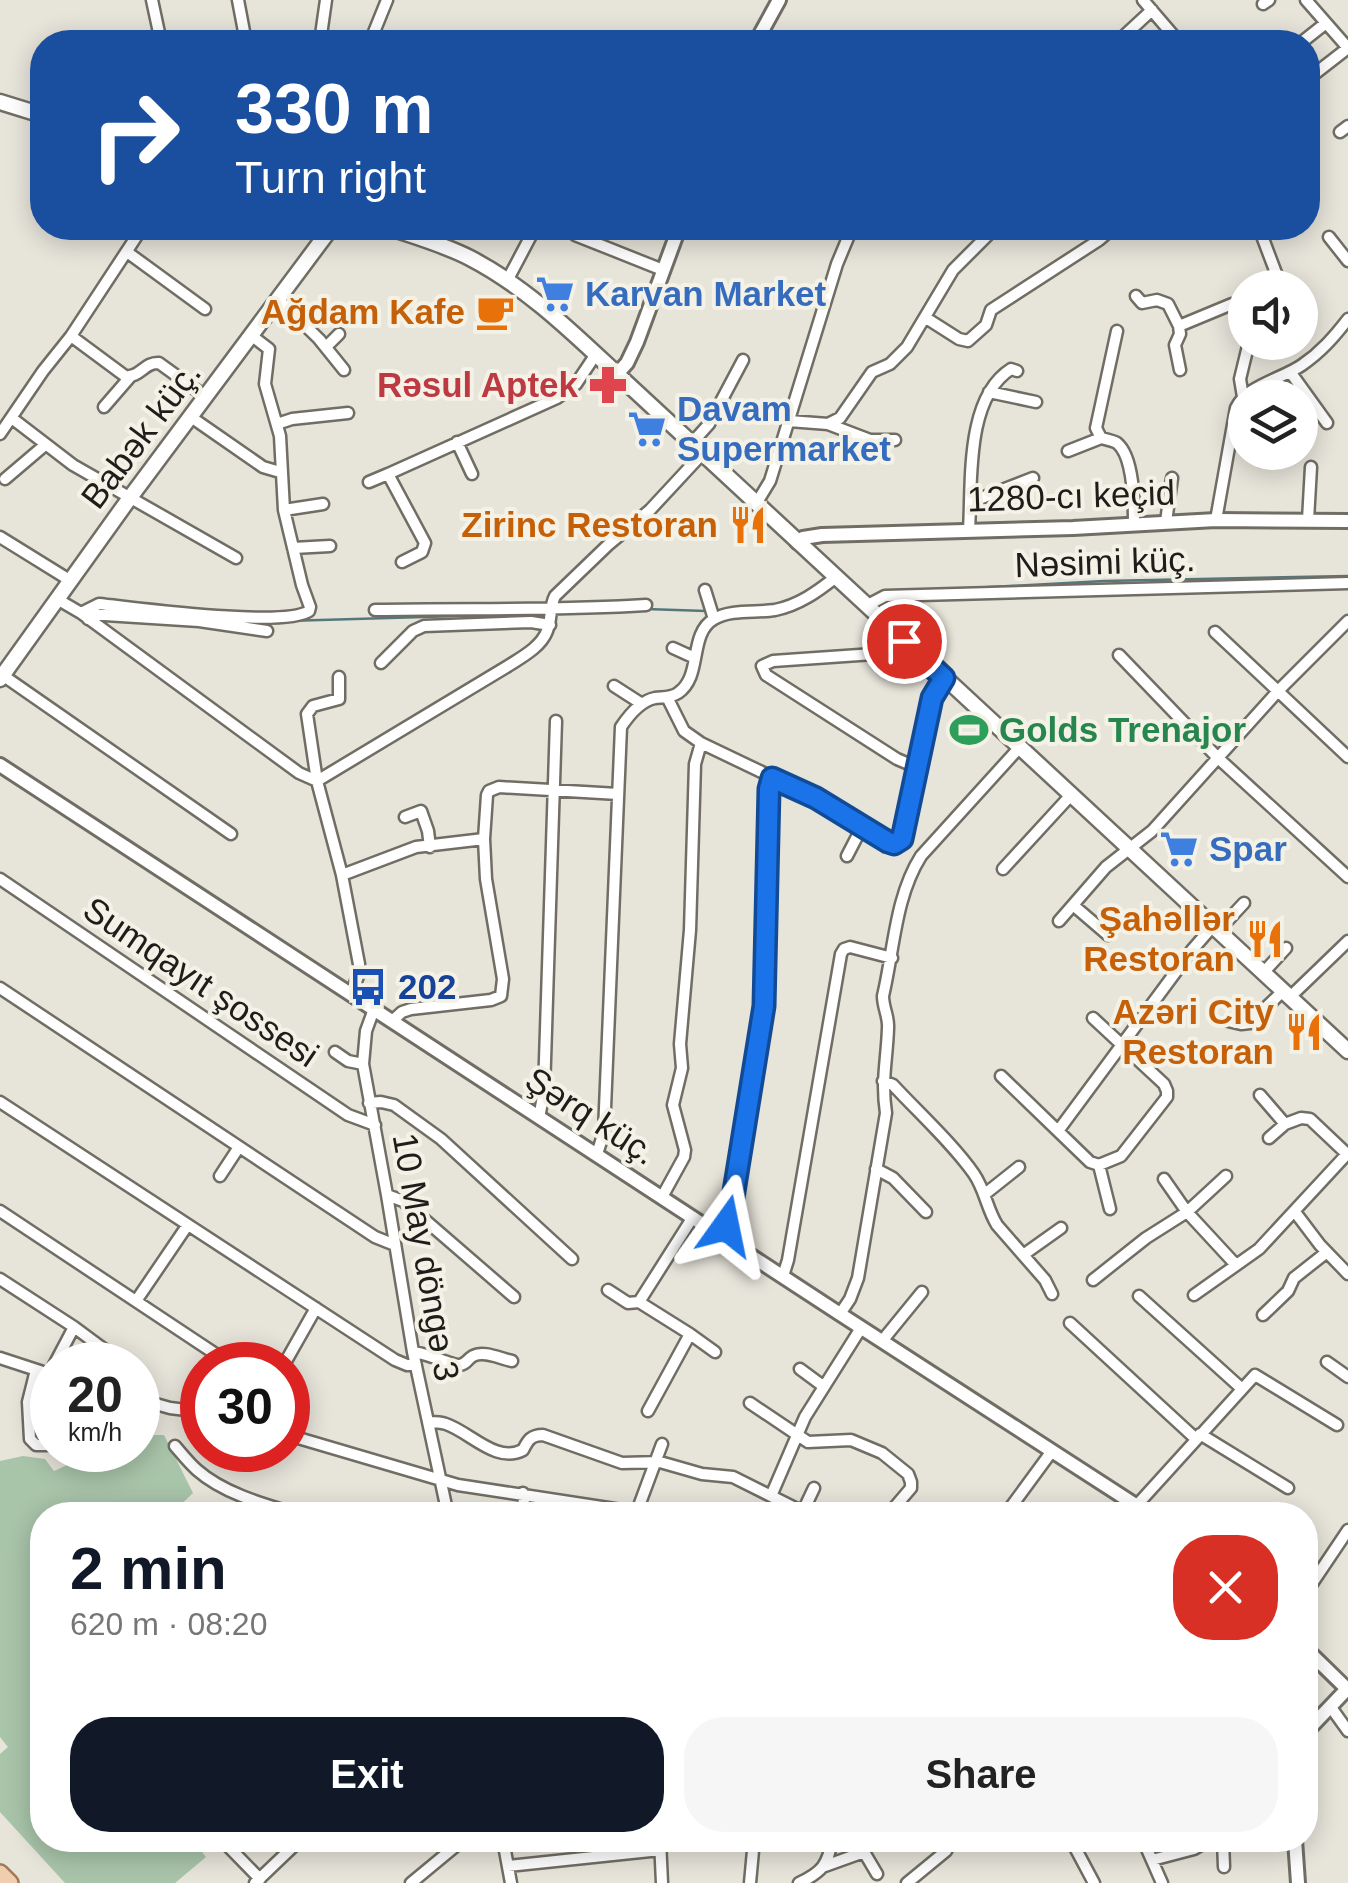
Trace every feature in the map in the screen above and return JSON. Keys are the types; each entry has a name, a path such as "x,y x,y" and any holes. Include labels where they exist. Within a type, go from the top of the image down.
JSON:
{"main road":[{"path":"0,102 30,112"},
{"name":"Babək küç.","path":"1,676 322,240"},
{"path":"423,240 458,253 508,281 596,354 1348,1051"},
{"path":"0,1873 10,1883"}],"street":[{"path":"152,0 158,30"},
{"path":"238,0 244,30"},
{"path":"322,30 326,0"},
{"path":"375,30 387,0"},
{"path":"762,30 778,0"},
{"path":"1143,0 1169,30"},
{"path":"1306,0 1348,48 1320,70"},
{"path":"1130,30 1152,10"},
{"path":"1317,30 1326,23"},
{"path":"1329,237 1348,261"},
{"path":"0,434 134,240"},
{"path":"508,281 530,240"},
{"path":"587,240 663,270"},
{"path":"618,374 637,342 674,240"},
{"path":"756,504 770,481 847,240"},
{"path":"828,424 840,418 872,372 890,364 906,347 953,270 980,240"},
{"path":"926,318 959,339 968,340 986,325 991,310 1099,240"},
{"path":"1264,240 1275,270"},
{"path":"127,252 205,308"},
{"path":"1136,296 1142,303 1157,300 1168,304 1179,326 1176,351 1180,370"},
{"path":"279,300 344,370"},
{"path":"1179,326 1228,306"},
{"path":"1277,380 1320,352 1348,319"},
{"path":"1101,438 1096,428 1117,331"},
{"path":"1338,332 1348,340"},
{"path":"326,347 339,334"},
{"path":"71,336 130,377"},
{"path":"85,616 99,604 240,618 305,614 310,607 284,510 277,424 265,384 269,349 252,336"},
{"path":"369,482 567,392 596,354"},
{"path":"317,781 508,666 542,640 555,596 650,510 696,449 743,360"},
{"path":"104,407 130,377 159,362 206,397"},
{"path":"969,530 976,428 989,392 1006,372 1017,372"},
{"path":"1291,373 1327,423"},
{"path":"989,392 1036,402"},
{"path":"277,424 348,413"},
{"path":"191,417 264,467 280,472"},
{"path":"13,418 73,465 236,558"},
{"path":"789,422 828,424 870,440 895,440"},
{"path":"1068,452 1101,438 1114,441 1122,450 1133,482 1134,523"},
{"path":"456,442 472,474"},
{"path":"5,480 45,445"},
{"path":"1216,520 1228,453"},
{"path":"1308,520 1311,470"},
{"path":"388,474 424,543 422,552 402,562"},
{"path":"971,502 1034,478"},
{"path":"1166,522 1172,478"},
{"path":"284,510 323,504"},
{"name":"1280-cı keçid","path":"797,542 816,535 1216,520 1348,521"},
{"path":"0,537 70,580"},
{"path":"293,548 330,546"},
{"path":"597,1154 604,1132 621,728 642,704 684,687 702,631 714,620 790,606 810,597 836,577"},
{"name":"Nəsimi küç.","path":"866,606 885,596 1348,582"},
{"path":"705,590 714,620"},
{"path":"58,599 299,773 317,781"},
{"path":"381,663 413,631 424,626 531,622 550,616 646,605"},
{"path":"375,610 608,616"},
{"path":"85,616 198,621 266,631"},
{"path":"1060,921 1106,867 1152,831 1279,690 1347,625"},
{"path":"1216,632 1348,757"},
{"path":"904,641 888,653 773,661 762,666 762,671 897,759 918,768"},
{"path":"673,648 695,658"},
{"path":"1119,655 1218,758 1348,878"},
{"path":"1,676 231,834"},
{"path":"340,677 340,700 314,706 307,714 317,781 342,874 359,964 351,994"},
{"path":"667,697 684,731 701,743 816,798 894,844 902,839 932,698 944,678"},
{"path":"614,686 642,704"},
{"path":"539,1118 544,1091 556,721"},
{"path":"662,1197 685,1150 674,1100 682,1068 680,1044 690,930 695,764 701,743"},
{"path":"840,1314 858,1278 886,1113 883,1081 889,1024 883,1008 903,897 922,856 1019,748"},
{"name":"Şərq küç.","path":"0,765 1132,1502"},
{"path":"720,1236 731,1210 764,1006 768,804 772,778"},
{"path":"392,1022 411,1009 501,996 503,979 488,892 484,839 490,791 498,787 618,794"},
{"path":"1003,869 1071,795"},
{"path":"406,816 421,812 430,847"},
{"path":"847,856 862,827"},
{"path":"342,874 416,847 484,839"},
{"name":"Sumqayıt şossesi","path":"0,879 348,1115 375,1126"},
{"path":"1058,1131 1192,950 1244,903"},
{"path":"1073,905 1108,936"},
{"path":"1228,1021 1250,1023 1348,940"},
{"path":"783,1276 842,954 850,947 892,958"},
{"path":"1263,972 1286,948"},
{"path":"0,988 374,1237 395,1245"},
{"name":"10 May döngə 3","path":"374,1009 366,1031 362,1064 413,1352 446,1502"},
{"path":"1001,1076 1090,1162 1100,1165 1121,1156 1167,1098 1168,1091 1093,1018"},
{"path":"335,1052 362,1064"},
{"path":"883,1081 893,1085 972,1170 991,1216 1045,1280 1052,1294"},
{"path":"1260,1095 1285,1124"},
{"path":"0,1102 395,1360 416,1365"},
{"path":"370,1103 394,1105 441,1138 572,1258"},
{"path":"1194,1295 1259,1249 1348,1154 1310,1120 1301,1118 1285,1124 1269,1138"},
{"path":"220,1176 239,1147"},
{"path":"1100,1165 1110,1209"},
{"path":"985,1194 1019,1167"},
{"path":"876,1169 893,1178 926,1212"},
{"path":"1093,1280 1146,1238 1188,1212 1226,1176"},
{"path":"1164,1179 1236,1265"},
{"path":"388,1194 403,1201 514,1297"},
{"path":"0,1211 196,1342"},
{"path":"1296,1212 1348,1274"},
{"path":"639,1302 692,1218"},
{"path":"136,1302 188,1226"},
{"path":"1023,1255 1062,1228"},
{"path":"1264,1316 1288,1291 1294,1278 1327,1252"},
{"path":"0,1279 94,1342"},
{"path":"608,1290 628,1303 639,1302 715,1352"},
{"path":"882,1341 922,1292"},
{"path":"1138,1296 1241,1388"},
{"path":"297,1342 316,1308"},
{"path":"1070,1324 1198,1437 1288,1488"},
{"path":"67,1342 74,1328"},
{"path":"771,1496 823,1386 861,1328"},
{"path":"648,1412 690,1334"},
{"path":"413,1352 455,1365 482,1353 512,1362"},
{"path":"0,1358 30,1368"},
{"path":"1327,1362 1348,1377"},
{"path":"800,1370 823,1386"},
{"path":"1140,1502 1255,1375 1337,1425"},
{"path":"30,1394 30,1439"},
{"path":"750,1403 808,1442 841,1439 882,1452 912,1482 899,1502"},
{"path":"429,1422 448,1424 489,1448 511,1454 523,1450 528,1439 543,1435 622,1463 666,1463 702,1474 739,1478 780,1502"},
{"path":"310,1442 442,1482 568,1502"},
{"path":"640,1502 662,1444"},
{"path":"175,1446 197,1469 219,1484 259,1502"},
{"path":"1015,1502 1052,1451"},
{"path":"807,1502 814,1488"},
{"path":"522,1494 523,1502"},
{"path":"1318,1575 1348,1530"},
{"path":"1318,1660 1348,1688 1318,1719"},
{"path":"1330,1706 1348,1731"},
{"path":"233,1852 258,1881 288,1852"},
{"path":"412,1883 449,1852"},
{"path":"505,1852 511,1883"},
{"path":"508,1866 609,1852"},
{"path":"660,1852 662,1883"},
{"path":"750,1883 753,1852"},
{"path":"825,1866 829,1852"},
{"path":"799,1883 825,1866 864,1852 877,1874"},
{"path":"906,1883 945,1852"},
{"path":"1077,1852 1094,1883"},
{"path":"1148,1852 1162,1883"},
{"path":"1152,1860 1183,1852"},
{"path":"1223,1852 1224,1867"},
{"path":"1296,1852 1298,1883"}],"green space":[{"path":"160,1435 164,1435 193,1493 184,1502 30,1502 30,1845 0,1812 0,1754 8,1747 0,1737 0,1461 30,1457 30,1472 160,1472"},
{"path":"37,1852 202,1852 206,1857 175,1883 65,1883"}],"waterway":[{"path":"935,590 1104,581 1348,576"},
{"path":"646,609 706,611"},
{"path":"286,621 523,614"}],"place":[{"name":"Karvan Market","path":"555,294"},
{"name":"Ağdam Kafe","path":"495,312"},
{"name":"Rəsul Aptek","path":"608,385"},
{"name":"Davam Supermarket","path":"647,429"},
{"name":"Zirinc Restoran","path":"748,525"},
{"name":"Golds Trenajor","path":"969,730"},
{"name":"Spar","path":"1179,849"},
{"name":"Şahəllər Restoran","path":"1265,939"},
{"name":"202","path":"368,987"},
{"name":"Azəri City Restoran","path":"1304,1032"}],"route":[{"path":"726,1226 764,1006 772,778 816,798 888,842 894,844 902,839 932,698 944,678 904,641"}]}
